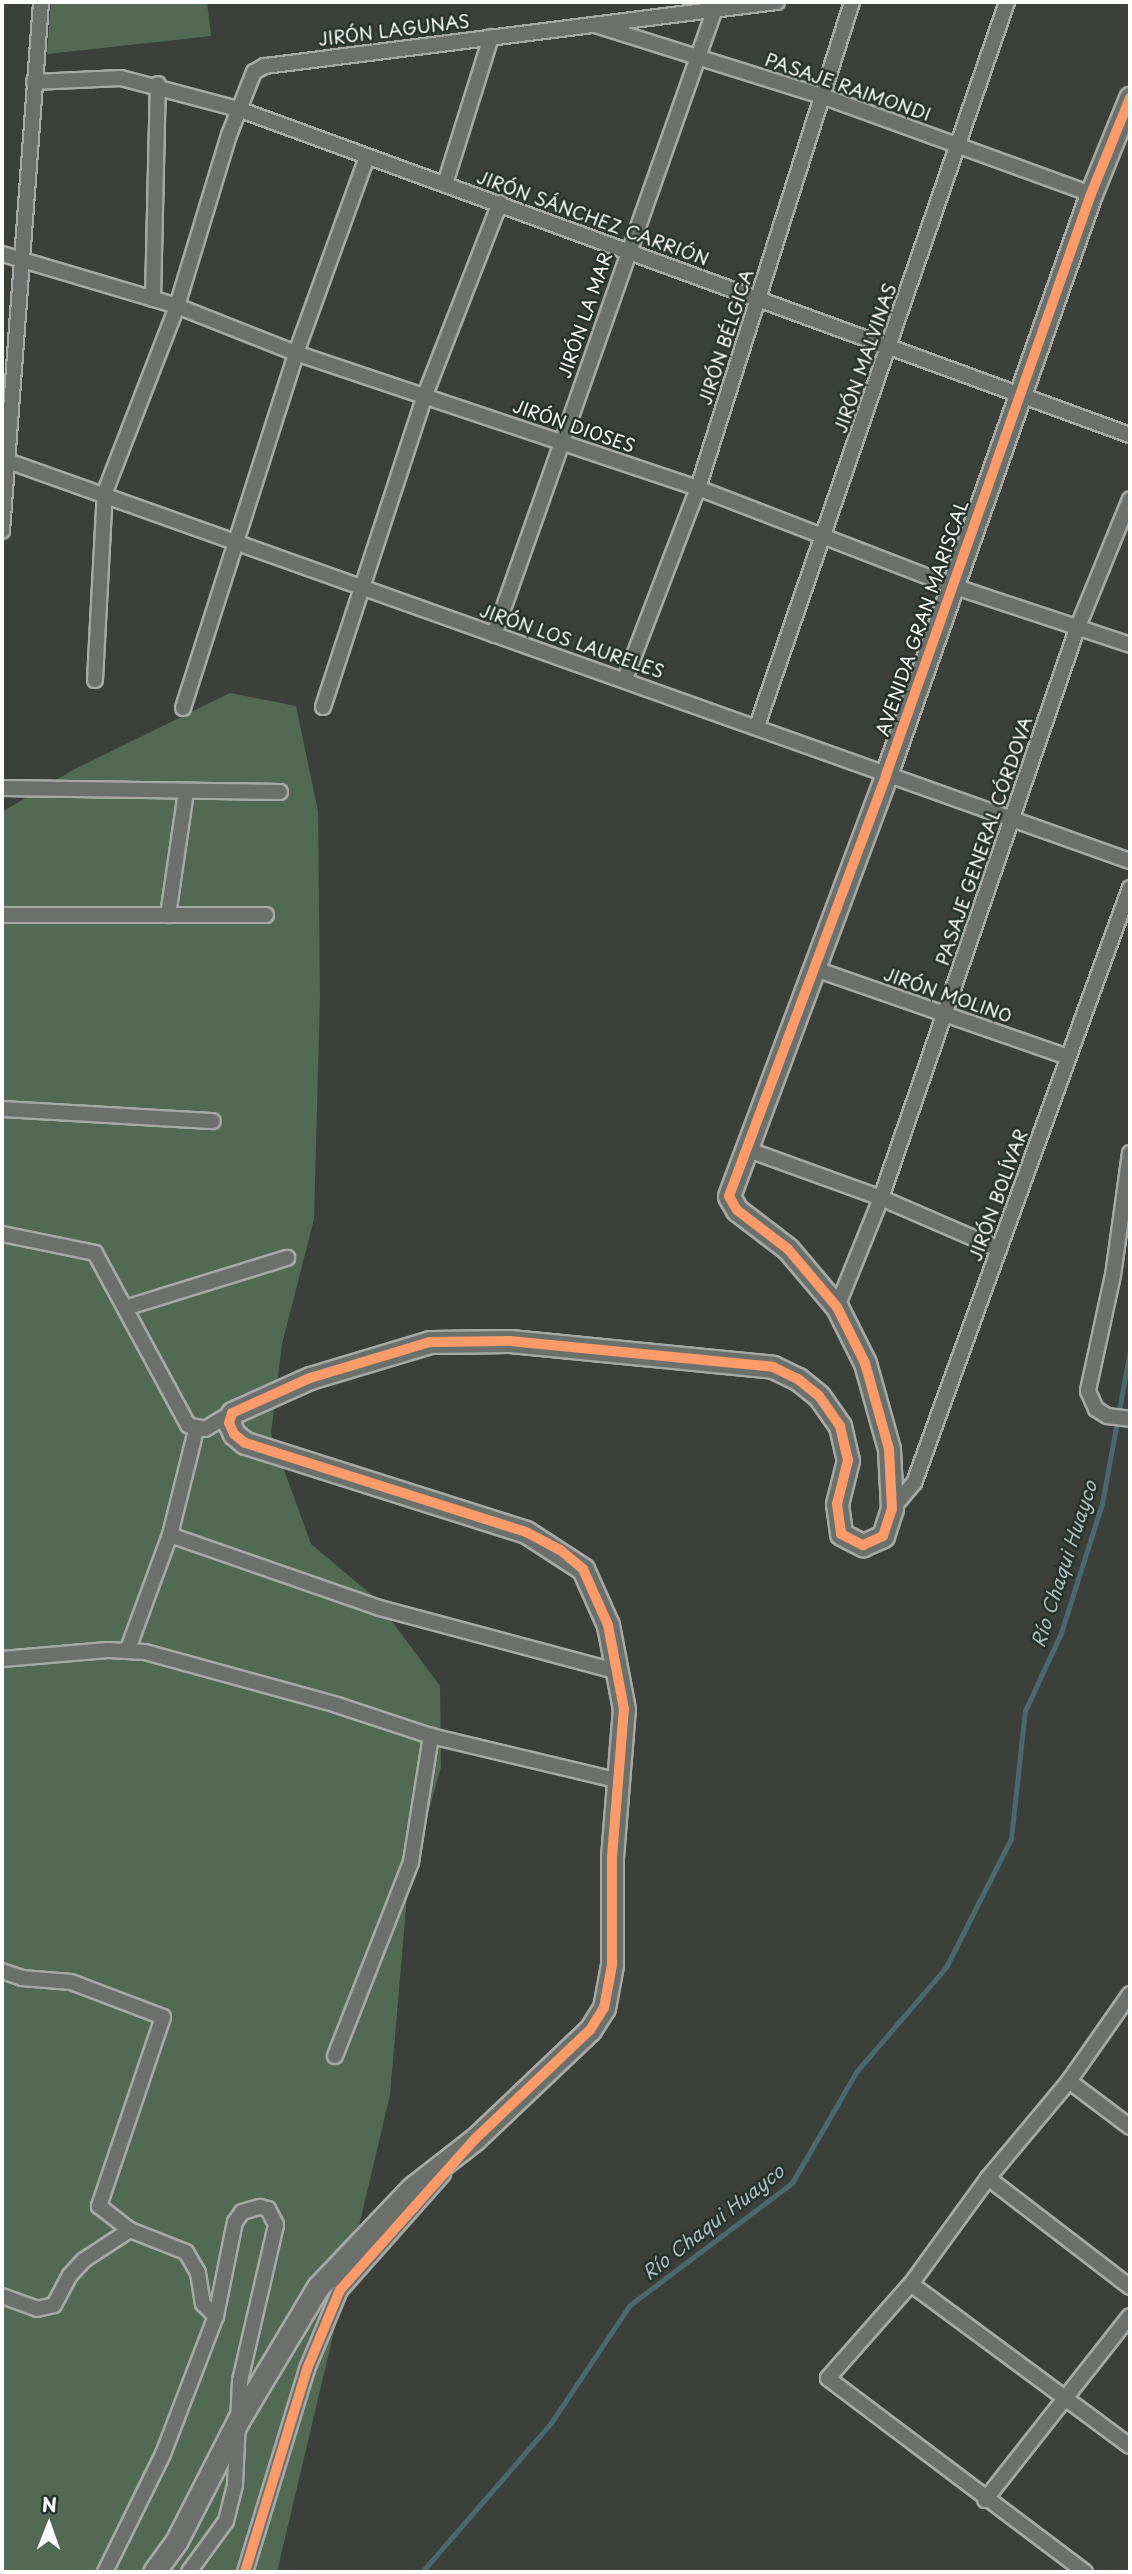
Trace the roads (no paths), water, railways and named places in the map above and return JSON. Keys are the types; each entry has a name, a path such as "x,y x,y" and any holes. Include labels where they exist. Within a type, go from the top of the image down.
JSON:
{"street":[{"path":"2,531 4,459 41,2"},
{"name":"JIRÓN LAGUNAS","path":"238,109 247,81 265,66 777,2"},
{"name":"JIRÓN BÉLGICA","path":"625,679 698,488 852,2"},
{"name":"JIRÓN MALVINAS","path":"757,726 1007,2"},
{"name":"JIRÓN LA MAR","path":"494,635 626,251 695,56 715,9"},
{"name":"PASAJE RAIMONDI","path":"590,24 822,96 1091,194"},
{"path":"445,184 491,37"},
{"name":"JIRÓN SÁNCHEZ CARRIÓN","path":"34,82 121,78 159,85 238,109 500,203 1020,398 1130,435"},
{"path":"153,299 159,85"},
{"name":"AVENIDA GRAN MARISCAL","path":"836,1307 788,1249 731,1203 746,1149 886,775 950,585 1020,398 1091,194 1130,98"},
{"path":"95,680 105,492 177,306 238,109"},
{"path":"183,708 296,353 367,157"},
{"path":"323,707 425,395 500,203"},
{"name":"JIRÓN DIOSES","path":"2,254 177,306 296,353 698,488 950,585 1130,645"},
{"name":"JIRÓN LOS LAURELES","path":"4,459 105,492 361,589 757,726 1012,823 1130,861"},
{"name":"PASAJE GENERAL CÓRDOVA","path":"836,1307 881,1198 1077,629 1130,499"},
{"path":"2,788 279,792"},
{"path":"168,915 186,791"},
{"name":"JIRÓN BOLÍVAR","path":"892,1509 914,1483 1130,888"},
{"path":"2,915 266,915"},
{"name":"JIRÓN MOLINO","path":"815,969 1068,1057"},
{"path":"2,1109 213,1121"},
{"path":"746,1149 881,1198 999,1249"},
{"path":"1130,1153 1125,1172 1113,1275 1088,1391 1096,1409 1107,1416 1130,1419"},
{"path":"2,1234 81,1246 95,1253 183,1417 196,1430"},
{"path":"125,1308 287,1258"},
{"path":"196,1430 310,1378 430,1342 510,1341 772,1367 798,1379 818,1396 840,1426 848,1460 837,1504 841,1534 851,1542 876,1542 889,1526 892,1509 883,1420 865,1363 836,1307"},
{"path":"232,1413 229,1423 234,1434 255,1448 526,1532 560,1550 583,1569 608,1625 624,1709 612,1857 612,1965 604,2008 590,2030 475,2139 340,2290 307,2368 245,2572"},
{"path":"128,1649 170,1535 196,1430"},
{"path":"170,1535 380,1608 619,1672"},
{"path":"2,1659 128,1649 337,1705 431,1736 620,1781"},
{"path":"335,2056 411,1862 431,1736"},
{"path":"3,1973 71,1982 163,2017 99,2206 130,2230 186,2252 198,2273 204,2304 216,2316"},
{"path":"1085,2572 985,2500 828,2378 911,2284 988,2178 1069,2081 1130,1994"},
{"path":"1069,2081 1130,2127"},
{"path":"154,2572 176,2542 239,2419 333,2268 412,2188 475,2139"},
{"path":"988,2178 1130,2287"},
{"path":"105,2572 163,2454 216,2316 236,2222 251,2207 268,2209 276,2225 240,2381 235,2485 226,2521 190,2572"},
{"path":"2,2296 37,2309 54,2305 77,2267 130,2230"},
{"path":"911,2284 1130,2446"},
{"path":"985,2500 1066,2401 1130,2316"}],"waterway":[{"name":"Río Chaqui Huayco","path":"422,2572 551,2423 630,2305 792,2183 857,2071 946,1967 1011,1839 1025,1711 1061,1633 1102,1504 1130,1350"}]}
